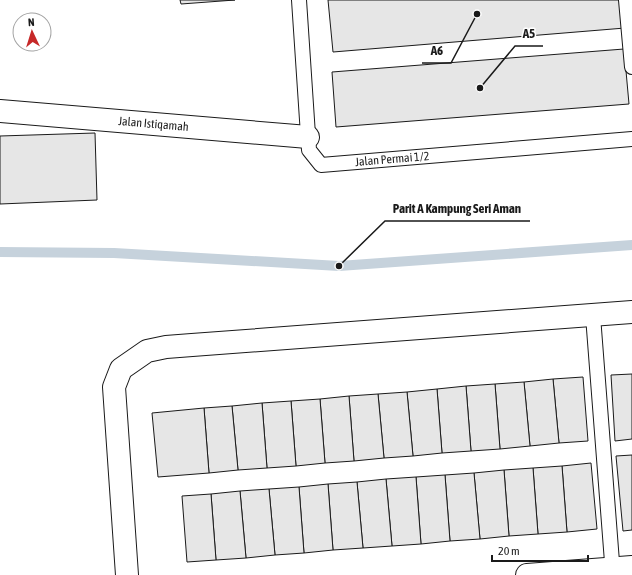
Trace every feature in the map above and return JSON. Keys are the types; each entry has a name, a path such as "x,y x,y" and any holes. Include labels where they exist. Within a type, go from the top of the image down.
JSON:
{"street":[{"name":"Jalan Istiqamah","path":"0,111 308,137"},
{"path":"127,575 114,387 121,369 148,352 166,347 185,345 632,312"},
{"path":"527,575 619,570"}],"lane":[{"name":"Jalan Permai 1/2","path":"299,0 309,150 321,165 632,139"},
{"path":"626,0 632,67"},
{"path":"593,316 619,570"}],"building":[{"path":"180,0 235,0 181,4"},
{"path":"328,0 623,0 625,28 333,52"},
{"path":"624,49 629,104 336,127 332,72"},
{"path":"95,133 97,200 0,204 0,136"},
{"path":"632,374 632,439 615,441 611,375"},
{"path":"583,377 588,441 559,443 553,379"},
{"path":"553,379 559,443 530,446 524,382"},
{"path":"524,382 530,446 500,449 495,384"},
{"path":"495,384 500,449 471,451 466,386"},
{"path":"466,386 471,451 442,453 437,389"},
{"path":"437,389 442,453 413,456 407,392"},
{"path":"407,392 413,456 384,458 378,394"},
{"path":"378,394 384,458 354,461 349,396"},
{"path":"349,396 354,461 325,463 320,399"},
{"path":"320,399 325,463 296,466 291,401"},
{"path":"291,401 296,466 267,468 262,403"},
{"path":"262,403 267,468 238,470 232,406"},
{"path":"232,406 238,470 209,473 204,408"},
{"path":"204,408 209,473 158,477 152,413"},
{"path":"632,455 632,530 623,531 616,456"},
{"path":"591,463 597,529 567,532 562,466"},
{"path":"562,466 567,532 538,534 533,468"},
{"path":"533,468 538,534 509,536 504,470"},
{"path":"504,470 509,536 480,539 474,473"},
{"path":"474,473 480,539 450,541 445,475"},
{"path":"445,475 450,541 421,544 416,477"},
{"path":"416,477 421,544 392,546 386,479"},
{"path":"386,479 392,546 363,548 357,482"},
{"path":"357,482 363,548 333,550 328,484"},
{"path":"328,484 333,550 304,553 299,487"},
{"path":"299,487 304,553 275,555 269,489"},
{"path":"269,489 275,555 246,558 240,491"},
{"path":"240,491 246,558 216,560 211,494"},
{"path":"211,494 216,560 187,562 182,496"}],"waterway":[{"path":"0,252 114,253 339,266 632,245"}],"place":[{"name":"A6","path":"477,14"},
{"name":"A5","path":"480,88"},
{"name":"Parit A Kampung Seri Aman","path":"339,266"}]}
